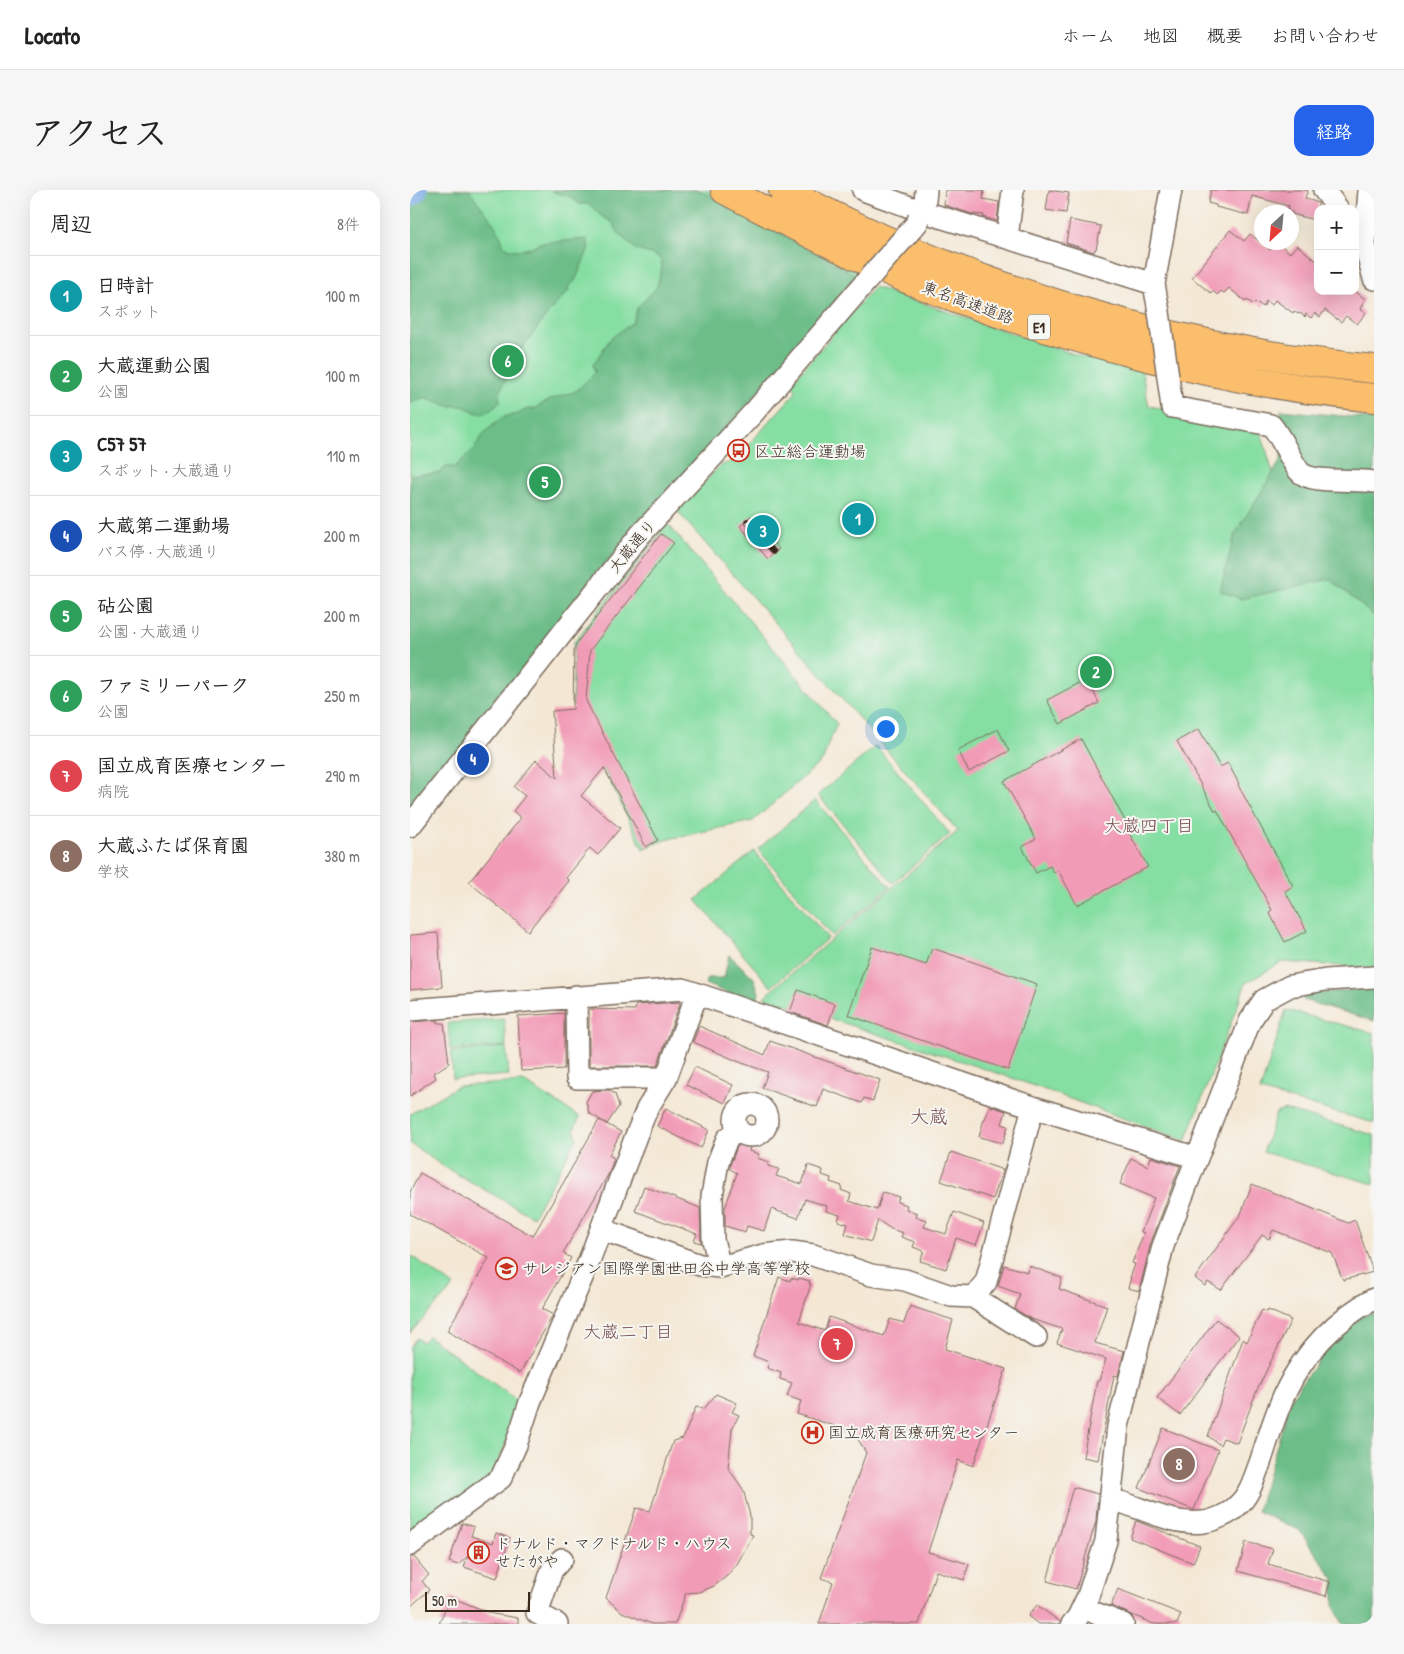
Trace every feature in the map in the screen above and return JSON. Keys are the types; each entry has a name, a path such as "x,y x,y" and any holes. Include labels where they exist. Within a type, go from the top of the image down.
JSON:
{"highway":[{"name":"東名高速道路","path":"725,190 785,222 865,260 969,303 1031,325 1155,359 1225,374 1293,387 1374,398"},
{"name":"東名高速道路","path":"783,190 920,255 1038,298 1124,322 1233,348 1374,369"}],"street":[{"path":"863,190 920,215 1007,238 1154,284"},
{"path":"920,215 925,202 926,190"},
{"path":"1007,238 1013,190"},
{"path":"1171,190 1154,284 1172,407 1271,425 1280,435 1300,473 1317,480 1364,480 1374,482"},
{"path":"1324,190 1335,205"},
{"path":"1369,190 1365,232 1374,279"},
{"name":"大蔵通り","path":"410,826 640,535 755,411 917,223 920,215"},
{"path":"1072,1624 1078,1617 1088,1596 1106,1541 1118,1426 1163,1246 1250,1021 1264,1000 1290,986 1326,980 1374,977"},
{"path":"410,1010 683,989 1033,1107 1196,1158"},
{"path":"410,1545 501,1478 516,1445 530,1402 601,1229 647,1110 666,1078 696,994"},
{"path":"576,996 577,1078 666,1078"},
{"path":"973,1297 986,1282 1033,1107"},
{"path":"720,1267 713,1240 712,1196 718,1162 727,1139 738,1130"},
{"path":"601,1229 700,1265 720,1267 762,1255 792,1252 813,1255 871,1275 904,1280 951,1296 973,1297 1036,1337"},
{"path":"1111,1499 1178,1522 1203,1522 1219,1517 1237,1507 1250,1489 1286,1391 1307,1355 1338,1324 1360,1306 1374,1299"},
{"path":"556,1624 537,1613 552,1570 562,1558"},
{"path":"1095,1613 1123,1624"}],"green space":[{"path":"410,190 707,190 860,273 410,818"},
{"path":"410,190 469,190 493,222 503,244 510,249 523,249 540,243 587,239 589,248 575,281 568,287 569,290 549,312 520,351 515,366 509,373 499,393 500,401 485,413 477,413 463,406 449,406 424,397 410,404"},
{"path":"551,190 699,190 856,275 772,375 620,544 410,814 410,475 439,473 446,467 455,467 475,447 485,432 503,417 518,414 527,409 533,409 552,399 576,391 595,373 593,365 610,339 633,322 637,308 657,287 662,267 661,259 637,250 620,235 612,222 600,215 589,204 579,204 571,197"},
{"path":"874,287 1083,357 1141,368 1149,406 1243,423 1255,428 1262,435 1276,484 1374,487 1374,968 1282,962 1246,983 1186,1141 1015,1079 764,997 958,831 677,511 720,466 735,460 796,392 792,382"},
{"path":"1281,410 1374,419 1374,616 1330,579 1241,599 1220,591 1235,534 1281,460"},
{"path":"667,523 837,724 823,760 753,821 668,839 643,849 572,704 574,642"},
{"path":"876,746 950,834 893,883 818,795"},
{"path":"815,800 890,887 832,936 758,849"},
{"path":"754,851 828,938 771,987 696,900"},
{"path":"729,955 754,978 759,993 756,1004 705,984 707,978 724,978"},
{"path":"1374,988 1374,1021 1303,1000 1304,994"},
{"path":"1286,1010 1374,1033 1374,1123 1260,1091"},
{"path":"504,1019 506,1046 450,1050 448,1023"},
{"path":"506,1047 509,1075 453,1079 451,1052"},
{"path":"524,1082 580,1117 574,1129 577,1138 533,1217 441,1165 410,1143 410,1114 458,1086"},
{"path":"1285,1110 1374,1135 1374,1184 1263,1152 1276,1113"},
{"path":"410,1255 454,1286 410,1333"},
{"path":"1374,1312 1374,1624 1343,1624 1334,1607 1334,1579 1299,1530 1257,1511 1291,1398 1320,1358 1362,1316"},
{"path":"428,1336 522,1404 492,1477 410,1534 410,1347 417,1338 422,1342"}],"building":[{"path":"945,190 984,190 983,199 999,202 997,221 983,217 984,215 972,214 944,205"},
{"path":"1049,190 1069,193 1066,213 1046,210"},
{"path":"1211,190 1308,190 1305,198 1318,203 1318,205 1314,205 1314,220 1299,216 1299,205 1285,205 1252,196 1248,215 1216,207 1216,205 1208,203"},
{"path":"1070,220 1101,226 1094,252 1066,243"},
{"path":"1230,230 1244,241 1250,234 1254,237 1254,250 1286,250 1290,253 1293,250 1299,250 1299,247 1314,259 1314,295 1359,294 1365,299 1360,309 1366,313 1357,324 1346,316 1341,322 1325,310 1320,317 1315,313 1311,318 1306,314 1305,317 1294,311 1293,313 1275,300 1272,305 1266,301 1263,307 1255,302 1253,304 1247,300 1246,302 1229,288 1224,293 1221,291 1217,295 1213,291 1212,293 1208,291 1192,278"},
{"path":"751,516 779,549 768,559 740,526"},
{"path":"661,534 674,543 590,650 586,701 658,840 646,847 604,768 581,796 620,828 598,855 590,848 566,878 569,881 528,931 469,882 521,818 513,811 525,796 514,787 536,760 557,778 552,711 573,709 574,649 578,641"},
{"path":"1087,679 1099,703 1060,724 1047,700"},
{"path":"998,729 1009,751 969,772 958,750"},
{"path":"1199,729 1220,767 1228,763 1293,886 1285,891 1307,931 1285,942 1269,912 1272,910 1177,741"},
{"path":"1081,739 1148,867 1077,905 1058,870 1054,873 1050,866 1036,873 1022,847 1036,839 1004,781"},
{"path":"438,933 442,987 410,990 410,935"},
{"path":"872,947 926,965 932,948 1037,984 1008,1070 848,1015"},
{"path":"798,990 835,1004 828,1025 790,1012"},
{"path":"679,1002 657,1066 589,1066 589,1009 635,1010 636,1005"},
{"path":"564,1013 564,1069 521,1071 518,1016"},
{"path":"438,1020 438,1023 444,1023 449,1063 434,1073 436,1078 410,1096 410,1022"},
{"path":"699,1026 765,1055 770,1041 880,1080 873,1101 864,1098 862,1103 823,1089 817,1107 762,1088 768,1072 693,1042"},
{"path":"695,1067 733,1085 725,1103 686,1085"},
{"path":"609,1090 615,1094 619,1106 607,1124 589,1113 586,1102 592,1091"},
{"path":"990,1106 1006,1111 1002,1124 1008,1126 1003,1143 979,1137"},
{"path":"666,1108 709,1130 701,1148 657,1126"},
{"path":"599,1120 621,1132 609,1155 614,1158 609,1173 563,1253 571,1258 542,1309 553,1315 520,1373 447,1331 489,1258 410,1214 410,1192 420,1173 533,1236"},
{"path":"742,1143 750,1146 749,1151 759,1154 757,1158 769,1162 768,1166 779,1169 776,1176 802,1184 808,1165 823,1170 822,1175 831,1178 830,1182 842,1186 841,1190 851,1194 849,1201 877,1210 883,1192 899,1197 897,1202 907,1205 906,1209 917,1213 916,1217 927,1220 924,1227 946,1234 954,1212 984,1223 976,1245 956,1238 946,1269 920,1261 924,1251 913,1247 915,1242 901,1237 903,1233 891,1229 878,1220 871,1242 845,1234 848,1224 838,1221 840,1215 826,1211 827,1206 805,1199 798,1218 771,1209 764,1231 747,1226 745,1232 725,1226 725,1208 737,1173 730,1169 730,1165 737,1147"},
{"path":"951,1152 1003,1170 993,1199 941,1181"},
{"path":"1151,1157 1180,1166 1151,1242 1139,1291 1128,1288 1135,1264 1132,1263 1144,1233 1141,1232 1154,1198 1120,1184 1131,1158 1148,1166"},
{"path":"1252,1184 1348,1223 1355,1220 1373,1272 1343,1280 1332,1253 1273,1230 1269,1239 1262,1235 1221,1290 1208,1282 1205,1286 1195,1278 1241,1214"},
{"path":"644,1186 700,1208 701,1243 694,1241 697,1234 635,1211"},
{"path":"1004,1265 1027,1272 1029,1266 1062,1278 1059,1289 1107,1306 1095,1343 1124,1351 1118,1376 1114,1375 1098,1460 1083,1457 1097,1381 1099,1381 1106,1359 1057,1343 1062,1329 1031,1319 1015,1309 1020,1294 998,1286"},
{"path":"779,1277 790,1281 791,1278 798,1280 799,1278 810,1281 809,1284 811,1284 799,1322 825,1331 829,1317 884,1336 890,1319 904,1323 910,1306 953,1320 945,1349 1006,1369 973,1466 958,1460 928,1552 969,1564 964,1580 936,1571 919,1624 819,1624 833,1582 821,1578 866,1453 854,1432 797,1414 801,1401 787,1396 792,1383 780,1379 781,1373 767,1368 769,1362 753,1356"},
{"path":"1262,1310 1267,1312 1268,1310 1291,1320 1257,1390 1237,1443 1223,1438 1220,1445 1208,1436 1243,1339 1247,1342"},
{"path":"1216,1319 1239,1336 1180,1415 1157,1398"},
{"path":"716,1394 737,1403 732,1412 739,1415 732,1429 728,1468 743,1489 750,1516 750,1534 753,1535 737,1564 727,1576 714,1586 700,1592 686,1593 675,1624 652,1624 622,1612 606,1598 636,1508 650,1511 673,1441 683,1438 696,1407 704,1409"},
{"path":"1163,1428 1218,1450 1194,1510 1139,1488"},
{"path":"1073,1487 1098,1494 1096,1521 1076,1589 1047,1581"},
{"path":"1136,1521 1200,1546 1193,1563 1130,1538"},
{"name":"ドナルド・マクドナルド・ハウス せたがや","path":"462,1523 474,1527 471,1536 493,1543 496,1533 510,1538 497,1578 464,1567 468,1556 458,1565 449,1562"},
{"path":"1246,1542 1273,1549 1268,1564 1330,1582 1326,1596 1238,1571"},
{"path":"410,1557 414,1557 429,1575 422,1581 429,1590 410,1607"},
{"path":"1118,1589 1181,1614 1177,1624 1154,1624 1111,1606"},
{"path":"450,1597 493,1614 518,1618 518,1624 439,1624"},
{"path":"1037,1605 1060,1622 1060,1624 1038,1624 1028,1616"}],"waterway":[{"path":"410,195 415,190"}],"railway":[{"path":"747,521 774,552"}],"place":[{"name":"ファミリーパーク","path":"508,361"},
{"name":"区立総合運動場","path":"738,451"},
{"name":"砧公園","path":"545,482"},
{"name":"日時計","path":"858,519"},
{"name":"C57 57","path":"763,531"},
{"name":"大蔵運動公園","path":"1096,672"},
{"name":"大蔵第二運動場","path":"473,759"},
{"name":"サレジアン国際学園世田谷中学高等学校","path":"506,1268"},
{"name":"国立成育医療センター","path":"837,1344"},
{"name":"国立成育医療研究センター","path":"812,1432"},
{"name":"大蔵ふたば保育園","path":"1179,1464"},
{"name":"ドナルド・マクドナルド・ハウス せたがや","path":"479,1552"}],"district":[{"name":"大蔵四丁目","path":"1149,825"},
{"name":"大蔵","path":"929,1116"},
{"name":"大蔵二丁目","path":"628,1331"}]}
